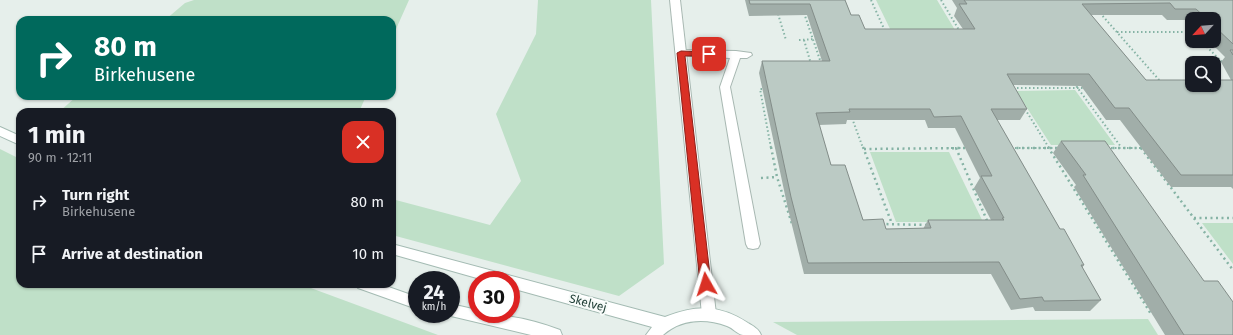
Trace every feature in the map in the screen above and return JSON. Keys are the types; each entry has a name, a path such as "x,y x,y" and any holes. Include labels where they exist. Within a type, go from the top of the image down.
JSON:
{"street":[{"path":"675,0 709,314"},
{"path":"681,53 742,54 725,86 753,244"},
{"path":"0,131 16,138"},
{"path":"396,250 472,271"},
{"name":"Skelvej","path":"520,284 665,324"},
{"path":"375,288 408,299"},
{"path":"460,312 534,328 555,335"},
{"path":"653,335 665,324 685,316 709,314 733,320 754,335"}],"path":[{"path":"871,0 886,32"},
{"path":"941,0 960,32"},
{"path":"802,6 823,68"},
{"path":"1099,10 1161,82"},
{"path":"778,13 786,40"},
{"path":"1117,32 1185,32"},
{"path":"799,40 820,38"},
{"path":"804,40 812,65"},
{"path":"1208,48 1228,68"},
{"path":"1073,82 1121,148"},
{"path":"1016,94 1012,88 1092,88"},
{"path":"768,89 760,89 777,177 792,224 799,224"},
{"path":"1024,108 1151,314 1159,314"},
{"path":"850,112 892,224"},
{"path":"956,148 989,225 982,225"},
{"path":"864,149 972,148"},
{"path":"1010,148 1063,148"},
{"path":"1099,148 1148,148"},
{"path":"1140,148 1233,270"},
{"path":"1194,218 1233,218"},
{"path":"877,224 930,224"}],"green space":[{"path":"194,0 409,0 396,29 396,16 170,16 185,3"},
{"path":"538,0 651,0 664,264 619,296 396,236 396,200 490,225 521,181 496,114 536,34"},
{"path":"876,0 937,0 958,35 893,35"},
{"path":"1075,90 1115,145 1051,145 1016,91"},
{"path":"72,100 364,100 361,108 64,108"},
{"path":"0,149 16,157 16,288 311,288 438,335 0,335"},
{"path":"870,152 949,152 983,222 896,222"},
{"path":"1202,223 1233,223 1233,264"},
{"path":"1148,319 1158,335 797,335 773,322"}],"building":[{"path":"749,0 845,0 851,15 859,15 865,29 975,29 959,4 967,4 964,0 1233,0 1233,44 1221,33 1221,12 1199,12 1196,9 1175,9 1170,3 1082,4 1146,80 1185,80 1185,92 1221,92 1221,80 1233,80 1233,175 1181,175 1129,108 1115,108 1089,74 1007,74 1027,109 991,109 1060,229 1064,229 1084,265 1081,265 1101,300 1044,301 1042,297 1020,299 999,262 808,263 791,197 762,61 830,61 810,4 750,4","holes":["849,109 930,109 934,117 961,116 992,176 981,176 1004,220 928,220 931,228 886,229 883,219 863,220 845,165 831,165 816,113 850,112"]},
{"path":"1061,141 1105,141 1204,281 1218,281 1233,302 1233,335 1184,335 1083,175 1086,175"}],"route":[{"path":"706,284 681,53 709,54"}]}
